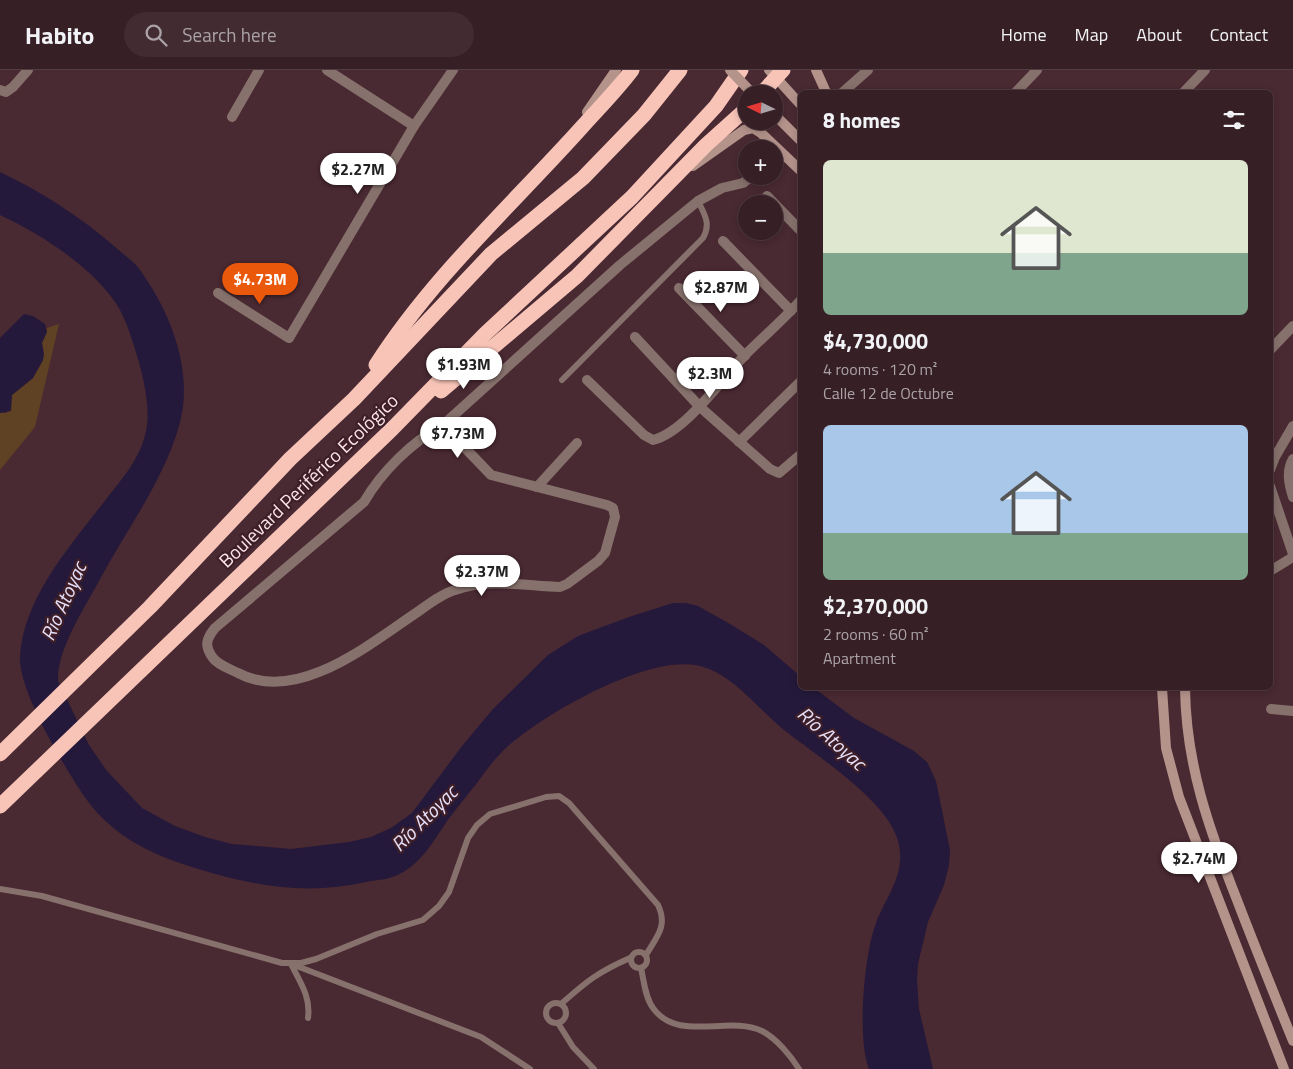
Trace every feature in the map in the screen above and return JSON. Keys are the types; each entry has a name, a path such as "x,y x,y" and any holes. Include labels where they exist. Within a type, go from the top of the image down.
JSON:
{"highway":[{"path":"354,398 390,342 442,276 547,166 632,70"},
{"name":"Boulevard Periférico Ecológico","path":"0,754 27,730 150,608 290,459 354,398 491,254 582,178 644,115 680,70"},
{"name":"Boulevard Periférico Ecológico","path":"0,806 392,429 485,334 632,197 716,106 741,70"},
{"path":"768,85 776,73"},
{"path":"392,429 436,396 577,276 706,145 738,116"}],"main road":[{"path":"547,166 616,70"},
{"path":"730,70 744,85"},
{"path":"816,70 825,90"},
{"path":"776,73 798,101"},
{"path":"783,123 798,138"},
{"path":"674,179 744,130 753,128 761,133 767,140"},
{"path":"783,157 798,168"},
{"path":"1162,690 1166,748 1179,797 1284,1069"},
{"path":"1185,690 1186,731 1198,792 1215,843 1293,1041"}],"street":[{"path":"3,91 13,87 28,70"},
{"path":"232,116 258,70"},
{"path":"327,70 414,126"},
{"path":"218,293 289,338 414,126 453,70"},
{"path":"845,90 868,70"},
{"path":"1018,90 1037,70"},
{"path":"1186,90 1205,70"},
{"path":"443,425 491,475 613,508 615,517 605,553 598,561 560,588 488,584 454,590 336,665 308,676 278,682 259,680 242,676 215,661 207,650 207,638 215,628 364,502 375,484 384,474 428,434 443,425 620,265 698,201 722,188 738,184"},
{"path":"783,212 798,228"},
{"path":"723,241 791,311"},
{"path":"679,288 745,356"},
{"path":"587,380 644,434 652,440 662,438 700,407 745,356 798,303"},
{"path":"1273,347 1293,326"},
{"path":"635,337 700,407 770,469 779,473 798,457"},
{"path":"739,442 798,384"},
{"path":"1273,462 1293,426"},
{"path":"537,487 577,443"},
{"path":"1273,469 1292,462 1289,486 1293,497"},
{"path":"1273,488 1289,486"},
{"path":"1273,497 1293,555 1273,569"},
{"path":"1271,709 1293,711"}],"lane":[{"path":"562,380 703,238 708,229 708,222 698,201"},
{"path":"291,964 316,959 378,934 424,920 439,906 449,892 468,838 477,824 490,814 546,797 559,796 569,803 658,905 663,915 662,928 646,954"},
{"path":"0,889 42,896 291,964 481,1037 530,1069"},
{"path":"594,1069 573,1047 558,1023 547,1019 546,1011 550,1004 561,1004 591,978 604,969 630,958 634,952 640,951 646,954 648,960 646,965 635,968 631,964 630,958"},
{"path":"291,964 307,995 308,1018"},
{"path":"640,968 648,999 661,1017 684,1026 736,1025 761,1031 773,1039 799,1069"},
{"path":"558,1023 566,1015 561,1004"}],"shaded area":[{"path":"59,324 35,427 0,470 0,413 7,413 12,395 33,378 43,360 42,343 47,328"}],"water":[{"name":"Río Atoyac","path":"0,172 45,196 74,215 135,263 160,302 176,342 184,384 179,426 172,447 154,486 72,630 62,656 58,681 89,745 107,771 142,808 175,826 232,844 291,849 349,842 371,837 391,828 412,813 462,746 493,709 548,655 578,636 629,617 673,603 686,603 698,606 764,645 798,674 798,690 817,690 854,718 914,751 927,762 936,781 950,850 949,865 944,885 928,922 918,964 919,1009 933,1069 869,1069 865,1056 863,998 871,940 875,926 895,882 900,860 900,848 896,835 888,821 863,792 830,764 774,722 735,685 712,670 700,666 679,664 654,668 627,677 599,689 547,718 508,746 499,755 419,860 404,872 388,878 330,888 294,888 259,884 223,876 164,857 128,839 112,827 97,813 84,796 54,748 26,688 21,671 20,656 23,634 30,612 40,592 65,552 125,475 140,450 146,431 146,396 141,371 125,320 109,294 99,282 73,259 44,239 0,215"},
{"path":"24,314 33,316 45,324 47,332 42,343 43,360 33,378 12,395 11,411 0,413 0,338"}]}
